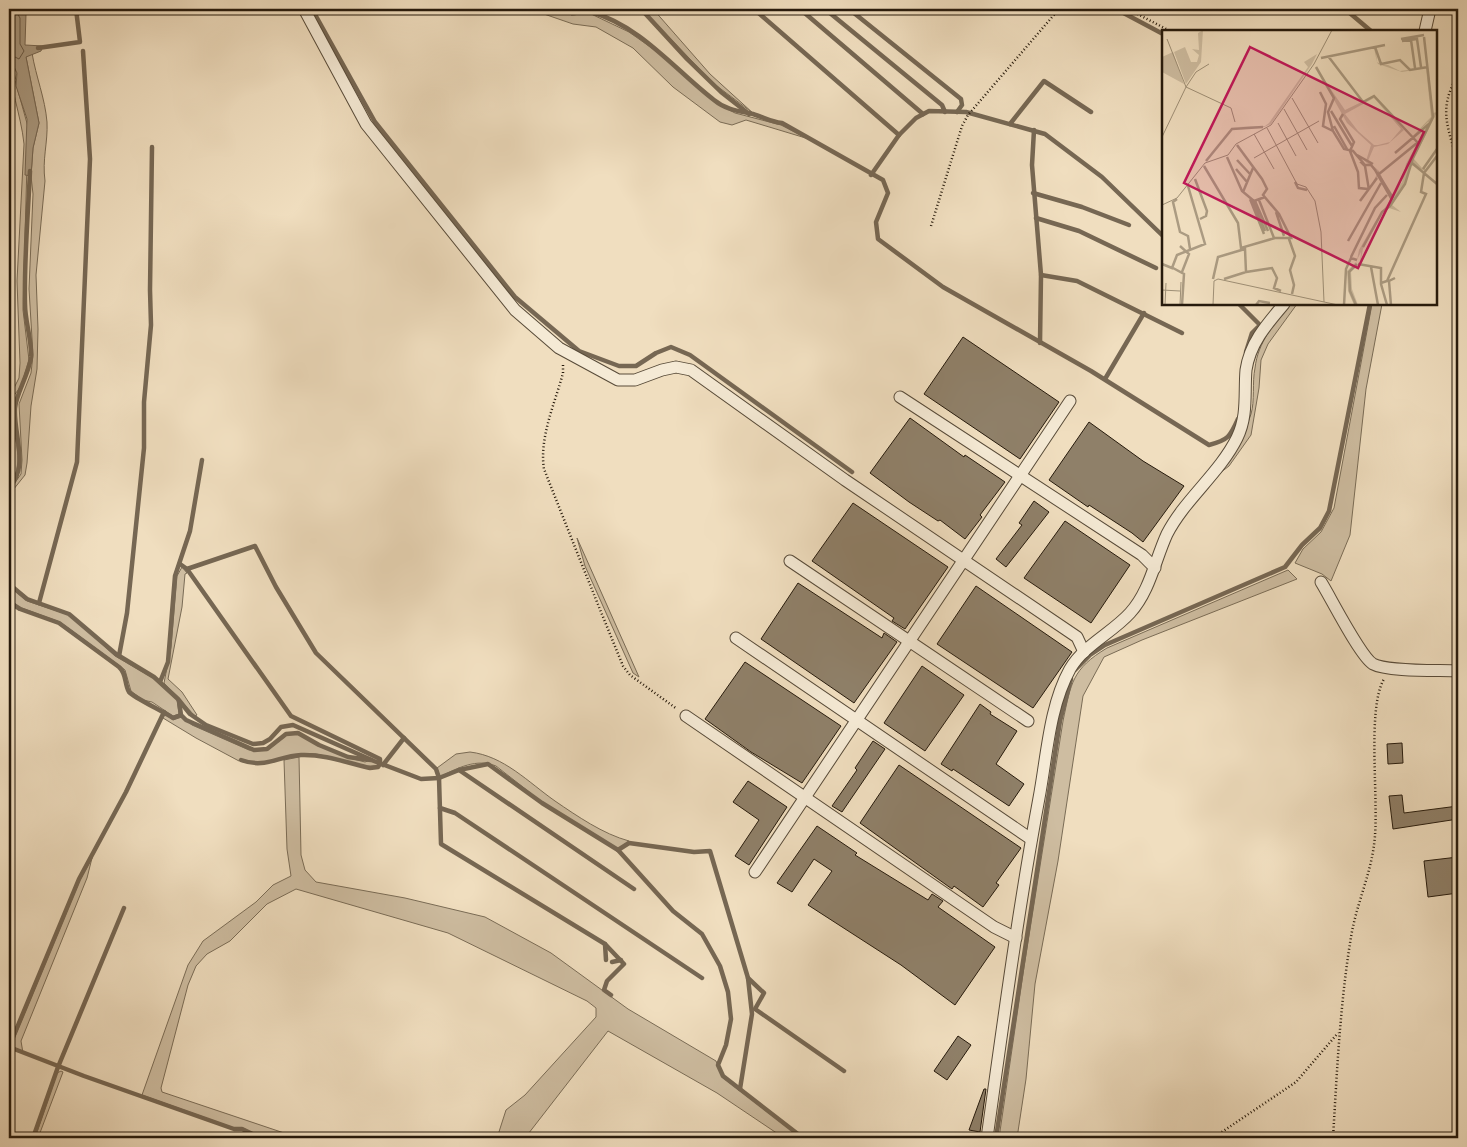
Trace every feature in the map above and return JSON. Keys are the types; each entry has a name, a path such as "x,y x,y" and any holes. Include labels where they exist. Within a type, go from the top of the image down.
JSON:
{"street":[{"path":"304,9 366,124 515,310 559,348 618,380 643,378 662,370 676,367 691,370 963,560 1077,637 1084,652"},
{"path":"1425,30 1430,9"},
{"path":"988,1138 1032,839 1060,694 1071,667 1084,652 1107,636 1132,612 1155,568 1167,534 1184,509 1218,468 1238,437 1244,419 1246,371 1250,354 1258,336 1283,305"},
{"path":"900,397 1142,555 1155,568"},
{"path":"755,872 1070,401"},
{"path":"790,561 1028,721"},
{"path":"1321,582 1368,658 1374,664 1392,668 1458,671"},
{"path":"736,638 1032,839"},
{"path":"686,716 994,927 1016,938"}],"path":[{"path":"931,226 962,126 968,115 1059,9"},
{"path":"1128,9 1168,30"},
{"path":"1458,75 1450,90 1445,112 1458,167"},
{"path":"559,348 563,373 545,437 542,456 544,469 573,539 580,564 623,666 630,675 686,716"},
{"path":"1333,1138 1339,1032 1351,935 1374,846 1377,797 1376,731 1379,692 1382,681 1392,668"},
{"path":"1213,1138 1296,1082 1339,1032"}],"shaded area":[{"path":"548,9 566,9 571,15 589,13 629,32 666,58 714,102 735,113 781,125 809,139 746,120 732,125 720,122 673,87 633,48 596,27 573,24 544,14"},
{"path":"642,9 653,9 710,74 754,114 713,83"},
{"path":"32,53 47,122 44,165 45,181 36,275 37,369 31,406 25,475 9,495 9,491 21,474 19,404 31,373 33,355 29,289 33,194 31,176 33,148 39,123 26,57"},
{"path":"9,56 17,73 15,80 28,127 23,310 29,360 21,386 10,401 18,456 15,477 9,486 9,398 19,378 20,363 17,281 24,144 11,79"},
{"path":"1288,305 1296,305 1268,344 1261,360 1259,388 1251,435 1229,466 1220,473 1248,422 1253,403 1254,373 1259,350"},
{"path":"1372,305 1382,305 1366,389 1350,535 1331,581 1322,574 1295,563 1303,549 1321,532 1334,508"},
{"path":"577,538 639,677 633,673 585,566"},
{"path":"182,567 187,573 185,574 182,607 168,679 182,692 197,715 195,716 164,683 171,647 177,576"},
{"path":"1288,570 1297,579 1142,640 1104,657 1083,696 1058,861 1035,984 1026,1079 1017,1138 999,1138 1063,721 1068,697 1075,678 1086,663 1107,648"},
{"path":"9,586 27,601 69,615 115,656 153,678 177,700 179,714 173,716 152,702 143,700 131,691 125,670 60,622 19,607 9,599"},
{"path":"165,714 173,720 182,717 192,725 249,750 268,750 287,735 299,734 349,758 365,762 371,760 379,764 367,766 316,754 296,755 260,762 241,759 239,761 163,718"},
{"path":"470,752 482,754 505,764 581,818 610,834 629,841 618,849 542,802 496,766 482,763 467,765 440,777 437,768 456,754"},
{"path":"299,757 301,855 305,870 316,882 405,898 485,917 551,953 628,1009 716,1061 722,1077 801,1138 784,1138 717,1093 608,1031 525,1138 497,1138 506,1110 525,1095 596,1017 596,1008 587,1001 448,933 296,889 267,904 230,941 207,954 196,966 188,985 161,1088 162,1092 299,1138 263,1138 243,1128 234,1128 142,1095 188,965 203,941 256,902 273,885 291,876 287,849 284,760"},
{"path":"92,858 87,878 21,1041 23,1053 11,1046 80,880"},
{"path":"63,1072 38,1138 35,1138 57,1073"}],"water":[{"path":"9,9 16,9 26,14 25,45 43,46 41,51 26,57 39,123 33,148 31,176 25,175 27,119 16,86 17,73 9,56"}],"building":[{"path":"963,337 1059,402 1020,459 924,394"},
{"path":"910,418 964,457 965,455 1005,482 980,515 982,517 965,539 940,520 938,521 909,502 870,473"},
{"path":"1089,422 1143,461 1184,486 1143,542 1049,480"},
{"path":"1034,501 1049,512 1006,567 996,559 1022,525 1019,523"},
{"path":"853,503 948,567 905,629 892,621 894,618 812,561"},
{"path":"1065,521 1130,565 1091,623 1024,578"},
{"path":"798,583 882,638 884,633 897,642 854,703 761,639"},
{"path":"976,586 1072,652 1033,708 937,644"},
{"path":"745,662 841,726 802,783 751,752 705,719"},
{"path":"922,666 964,695 925,751 884,723"},
{"path":"980,704 991,712 990,714 1017,731 996,764 1024,784 1009,806 953,769 952,771 941,764"},
{"path":"873,741 885,749 842,812 832,806 857,770 855,768"},
{"path":"1402,743 1403,763 1388,764 1387,744"},
{"path":"899,765 1021,848 996,883 999,885 983,907 954,886 952,889 860,823"},
{"path":"748,781 787,807 749,865 735,856 759,820 733,802"},
{"path":"1402,795 1404,813 1458,806 1458,819 1393,829 1389,796"},
{"path":"817,826 857,853 855,855 928,900 932,894 943,901 938,907 995,947 955,1005 901,965 808,905 832,871 814,859 792,892 777,883"},
{"path":"1458,857 1458,893 1428,897 1424,861"},
{"path":"958,1036 971,1045 947,1080 934,1071"},
{"path":"984,1089 986,1089 980,1132 969,1130"}],"waterway":[{"path":"38,48 80,42 76,9"},
{"path":"312,9 375,122 515,297 579,351 619,366 636,366 656,353 671,347 690,355 852,472"},
{"path":"568,9 572,13 591,12 626,27 657,50 723,106 782,123 883,180 888,193 876,222 878,239 943,287 1091,371 1209,445 1228,437 1238,419"},
{"path":"641,9 687,59 721,92 749,114"},
{"path":"754,9 899,135"},
{"path":"800,9 923,114"},
{"path":"825,9 942,105 945,112"},
{"path":"849,9 961,99 962,105 957,112"},
{"path":"1116,9 1162,33"},
{"path":"1345,9 1370,30"},
{"path":"39,603 77,462 90,159 83,51"},
{"path":"1010,124 1044,81 1091,112"},
{"path":"871,175 899,135 916,118 929,111 966,112 1045,134 1102,177 1162,235"},
{"path":"1034,130 1032,165 1041,275 1040,343"},
{"path":"119,656 127,613 144,448 144,402 151,325 152,147"},
{"path":"9,488 19,470 20,460 15,418 16,402 31,357 25,311 30,171"},
{"path":"1033,193 1082,207 1129,225"},
{"path":"1036,218 1079,231 1156,268"},
{"path":"1041,275 1077,281 1182,333"},
{"path":"1240,305 1260,325 1252,333 1246,352"},
{"path":"1075,670 1090,655 1105,645 1285,567 1302,545 1320,528 1329,511 1370,305"},
{"path":"1105,379 1144,313"},
{"path":"160,682 168,662 175,576 190,531 202,460"},
{"path":"187,569 255,546 276,587 316,653 436,769 439,778 441,844 605,944 624,964 607,981 604,990 611,995"},
{"path":"180,564 187,569 291,716 380,759 380,764 378,767 370,768 327,757 310,755 293,756 264,763 241,760"},
{"path":"9,584 27,599 69,614 116,654 154,677 178,699 190,714 206,725 253,744 263,743 270,739 281,727 293,725 374,761 421,779 439,778 459,770 488,764 542,803 618,850 673,911 702,934 720,966 728,992 731,1019 726,1045 718,1065 723,1076 803,1138"},
{"path":"9,602 20,609 59,623 119,667 129,692 173,718 181,715"},
{"path":"996,1138 1060,721 1071,679"},
{"path":"179,701 181,715 186,720 254,750 267,749 286,734 298,733 319,745 348,757 371,760"},
{"path":"9,1047 79,879 126,792 164,712"},
{"path":"383,765 404,738"},
{"path":"459,770 634,889"},
{"path":"440,808 455,813 702,978"},
{"path":"618,850 629,843 694,852 710,851 748,978 764,993 755,1009 844,1071"},
{"path":"33,1138 58,1067 124,908"},
{"path":"605,944 606,960"},
{"path":"612,962 621,960"},
{"path":"740,1089 752,1014 748,978"},
{"path":"9,1047 84,1076 234,1129 242,1129 261,1138"}]}
